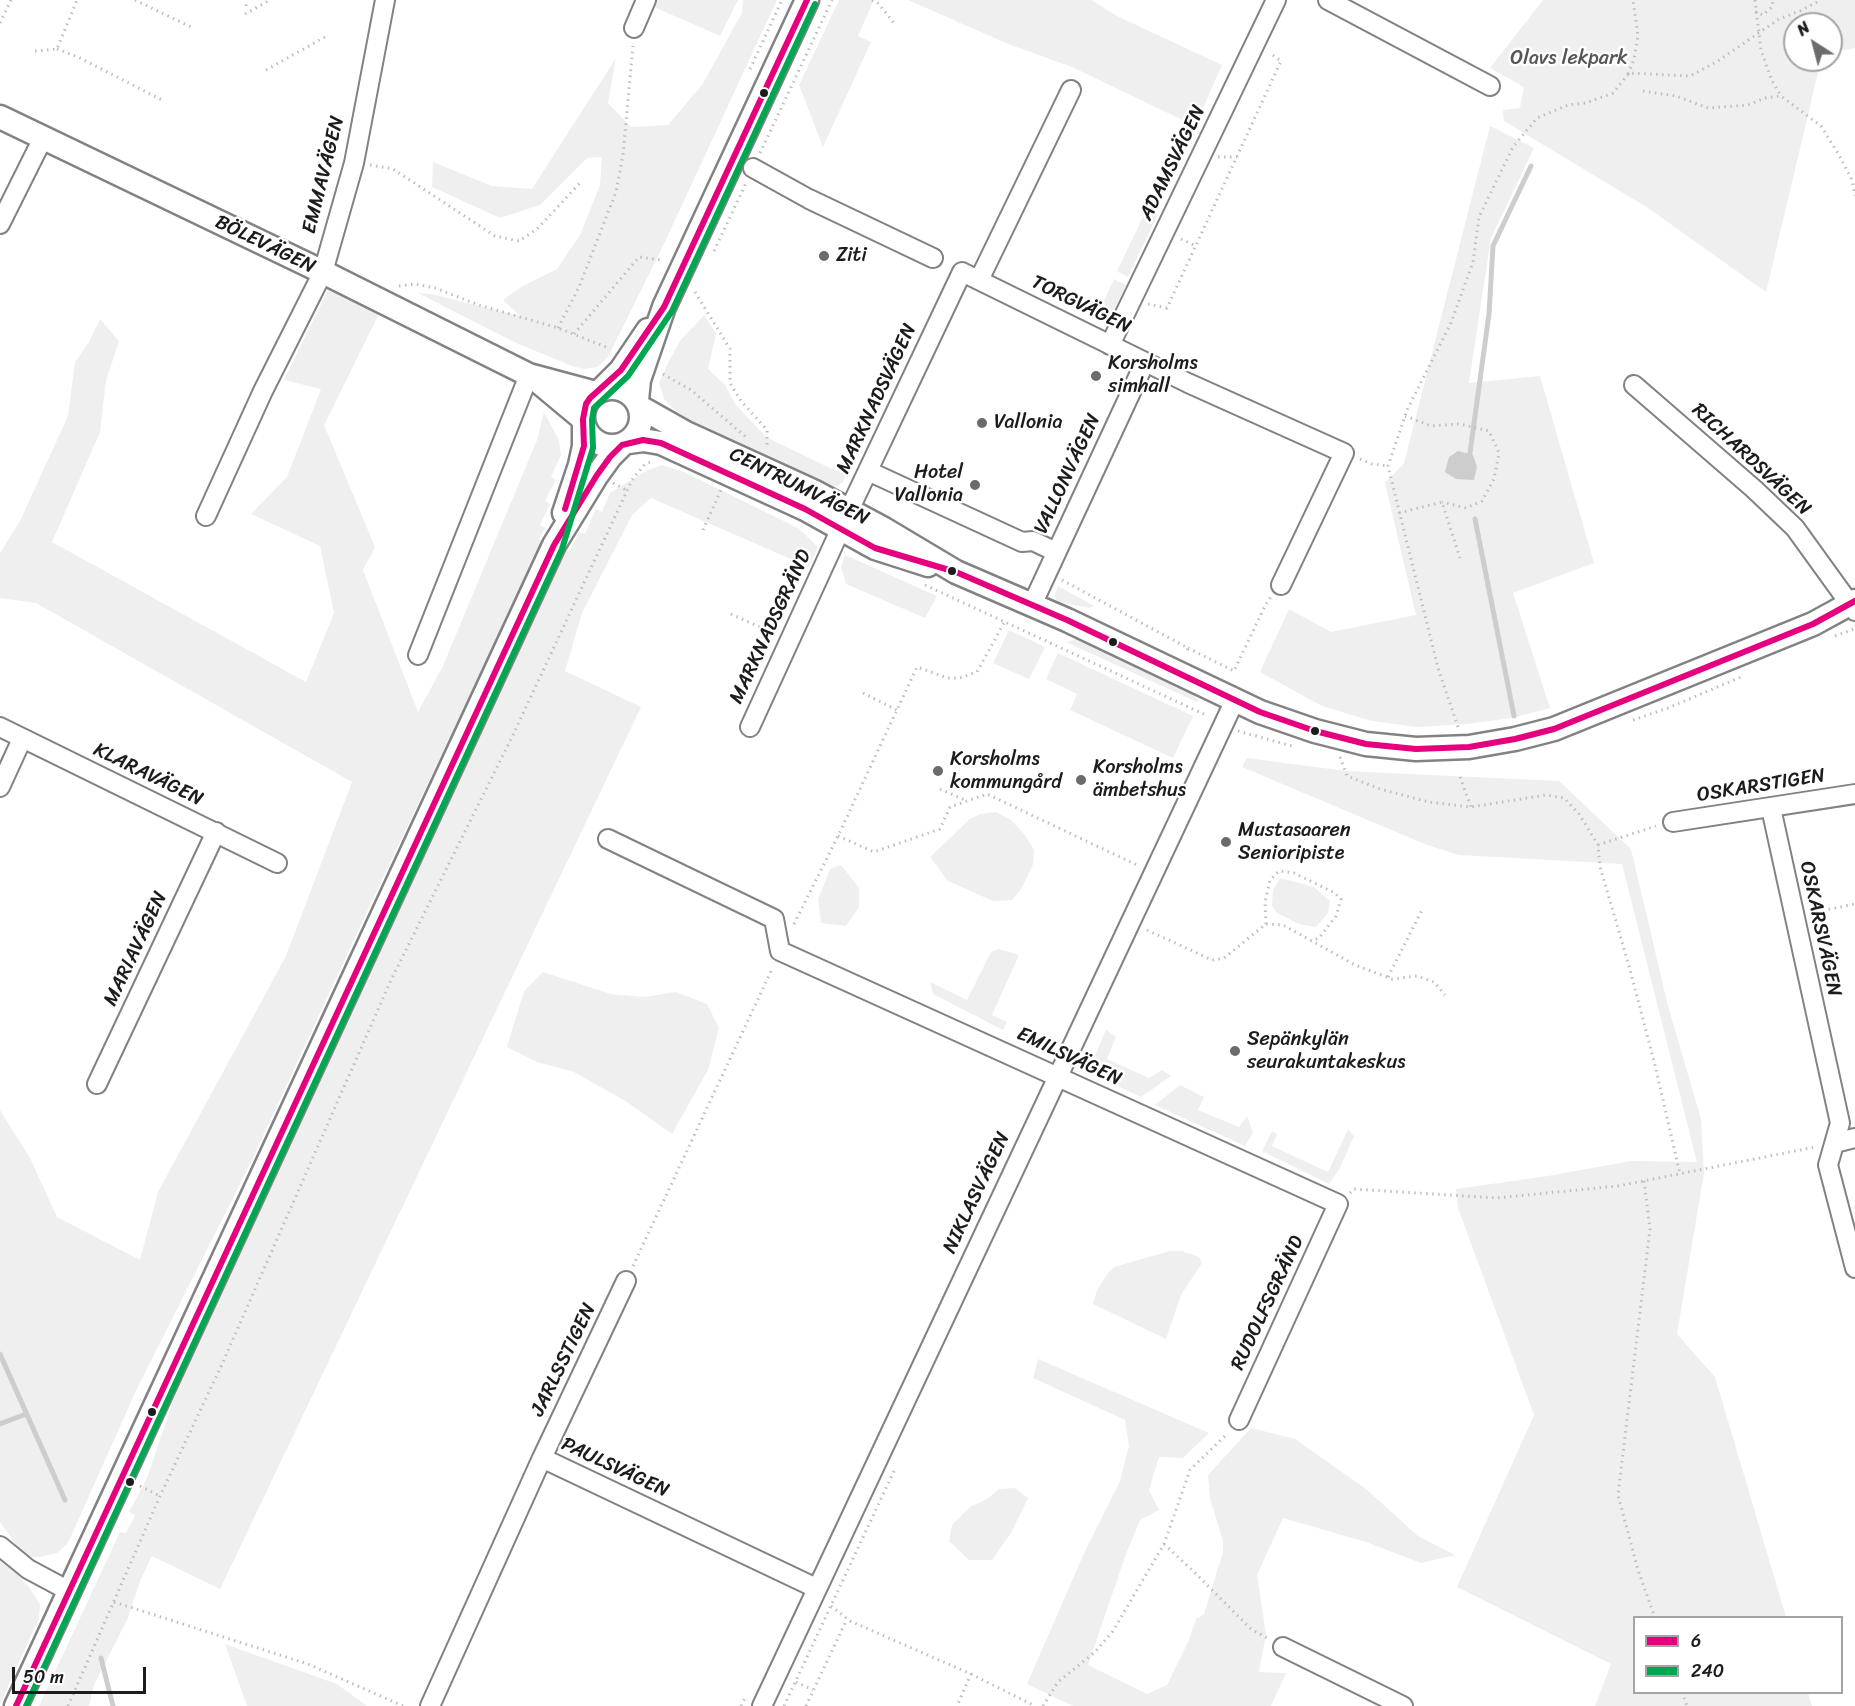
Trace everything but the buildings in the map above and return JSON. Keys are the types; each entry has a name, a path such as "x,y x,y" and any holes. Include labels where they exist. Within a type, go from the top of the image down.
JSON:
{"main road":[{"path":"16,1706 554,545 610,457 639,430 641,423 638,404 639,380 664,306 807,0"},
{"name":"BÖLEVÄGEN","path":"0,117 323,272 530,375 599,391"},
{"path":"554,545 580,465 584,446 586,404 621,370 664,306"},
{"name":"BÖLEVÄGEN","path":"530,375 584,423"},
{"path":"599,391 618,388 625,391 638,404"},
{"name":"CENTRUMVÄGEN","path":"638,404 680,430 813,491 841,528"},
{"path":"584,423 593,440 599,444 614,447 626,443"},
{"name":"CENTRUMVÄGEN","path":"626,443 643,440 666,446 805,509 841,528 956,572 1032,605 1260,712 1315,731 1366,744 1416,750 1469,747 1554,729 1813,624 1854,605"}],"street":[{"name":"EMMAVÄGEN","path":"206,516 263,391 323,272 354,163 385,0"},
{"path":"634,28 646,0"},
{"name":"ADAMSVÄGEN","path":"1110,345 1276,0"},
{"path":"1328,0 1490,86"},
{"path":"979,280 1071,90"},
{"path":"0,224 42,138"},
{"path":"753,168 809,199 933,258"},
{"name":"TORGVÄGEN","path":"962,272 1145,362 1344,453"},
{"name":"MARKNADSVÄGEN","path":"841,528 962,272"},
{"name":"VALLONVÄGEN","path":"1032,605 1145,362"},
{"path":"418,655 530,375"},
{"name":"RICHARDSVÄGEN","path":"1634,385 1754,489 1795,528 1854,605"},
{"path":"1281,585 1344,453"},
{"path":"868,471 1022,542 1033,541 1056,552"},
{"name":"MARKNADSGRÄND","path":"750,727 841,528"},
{"name":"NIKLASVÄGEN","path":"762,1706 1235,700"},
{"name":"KLARAVÄGEN","path":"0,727 277,863"},
{"path":"0,787 22,739"},
{"name":"OSKARSTIGEN","path":"1673,822 1855,794"},
{"name":"OSKARSVÄGEN","path":"1771,808 1840,1123 1828,1165 1855,1268"},
{"name":"MARIAVÄGEN","path":"97,1084 216,832"},
{"path":"608,839 774,918 780,951"},
{"name":"EMILSVÄGEN","path":"780,951 992,1045 1057,1077 1338,1204"},
{"path":"1835,1143 1855,1138"},
{"name":"RUDOLFSGRÄND","path":"1239,1420 1338,1204"},
{"name":"JARLSSTIGEN","path":"542,1458 626,1281"},
{"name":"PAULSVÄGEN","path":"430,1706 542,1458 816,1588"},
{"path":"0,1546 28,1569 69,1591"},
{"path":"1283,1647 1403,1706"}],"path":[{"path":"0,23 11,0"},
{"path":"57,49 77,0"},
{"path":"135,0 190,27"},
{"path":"246,6 247,0"},
{"path":"244,14 270,0"},
{"path":"713,253 832,0"},
{"path":"872,0 877,2 894,23"},
{"path":"1458,727 1438,668 1388,466 1405,416 1451,323 1473,262 1479,217 1513,147 1537,118 1568,105 1586,103 1613,93 1629,74 1638,36 1634,0"},
{"path":"1755,0 1761,50 1781,96 1821,126 1852,180 1855,196"},
{"path":"1755,12 1763,15 1772,7 1773,0"},
{"path":"1629,74 1690,76 1718,61 1779,19 1821,0"},
{"path":"558,328 579,287 616,192 623,155 634,28"},
{"path":"266,70 324,37"},
{"path":"1131,301 1167,308 1281,61 1255,44"},
{"path":"35,51 57,49 78,57 164,101"},
{"path":"1643,91 1676,96 1708,108 1748,105 1765,98 1781,96"},
{"path":"354,163 393,169 495,236 519,241 537,229 580,183"},
{"path":"574,334 639,257 662,260"},
{"path":"406,292 395,287 415,284 435,288 480,305 558,328 606,347"},
{"path":"690,302 695,292 730,349 730,383 741,401 767,430 768,446 765,453"},
{"path":"663,374 691,390 749,439"},
{"path":"1399,513 1442,502 1466,508 1482,501 1494,479 1499,453 1489,431 1466,425 1431,426 1405,416"},
{"path":"68,1706 160,1496 224,1362 391,980 513,735 632,480 645,464 660,458 666,446"},
{"path":"1344,453 1372,464 1388,466"},
{"path":"703,530 722,486"},
{"path":"1442,502 1460,558"},
{"path":"1046,573 1234,671 1266,604 1281,585"},
{"path":"924,584 1239,732 1299,748"},
{"path":"731,614 789,641"},
{"path":"626,1281 780,951 838,836 917,667 948,678 960,678 977,672 1005,621"},
{"path":"1828,639 1855,628"},
{"path":"1165,696 1188,648"},
{"path":"1624,724 1743,676"},
{"path":"863,693 897,710"},
{"path":"1351,758 1339,756 1347,776 1380,789 1429,802 1471,807 1546,795 1564,798 1579,814 1598,845 1600,867 1655,1065 1680,1174"},
{"path":"1460,777 1471,807"},
{"path":"940,789 966,801"},
{"path":"838,836 874,852 940,829 950,807 987,794 1137,865"},
{"path":"1598,845 1673,822"},
{"path":"1266,924 1265,902 1270,880 1279,871 1294,873 1333,892 1341,899 1336,916 1319,938 1311,941"},
{"path":"1794,916 1855,904"},
{"path":"1388,978 1423,908"},
{"path":"1147,930 1212,960 1224,958 1266,924 1283,925 1355,965 1392,979 1417,976 1434,982 1444,995"},
{"path":"1338,1204 1354,1189 1496,1198 1618,1186 1835,1143"},
{"path":"1644,1181 1650,1229 1618,1495 1638,1570 1655,1616"},
{"path":"1043,1706 1058,1682 1095,1652 1113,1631 1164,1544 1190,1470 1239,1420"},
{"path":"1164,1544 1251,1629 1283,1647"},
{"path":"114,1602 308,1664 403,1706"},
{"path":"831,1606 847,1619 971,1674 1035,1706"},
{"path":"806,1706 847,1619"},
{"path":"957,1706 971,1674"},
{"path":"795,1682 813,1690"}],"green space":[{"path":"657,0 738,0 720,36 654,7"},
{"path":"743,0 777,0 663,246 608,357 597,367 584,369 572,366 514,342 418,293 431,294 520,316 503,300 521,287 557,269 580,235 600,185 602,157 587,158 540,205 500,218 432,187 433,162 492,186 532,189 616,58 608,103 631,127 668,125 702,85 742,13"},
{"path":"839,0 874,0 858,36 871,42 823,147 799,85"},
{"path":"908,0 1091,0 1117,16 1222,65 1195,126 1072,67 1008,44"},
{"name":"Olavs lekpark","path":"1543,0 1855,0 1855,48 1843,50 1843,12 1783,12 1783,72 1818,72 1766,292 1648,208 1504,121 1503,110 1520,108 1524,87 1490,68"},
{"path":"1490,126 1534,148 1491,238 1469,383 1540,376 1594,563 1513,593 1550,708 1512,718 1467,724 1417,727 1372,721 1322,706 1260,672 1289,609 1331,632 1416,615 1385,483 1404,463"},
{"path":"1146,211 1157,216 1128,277 1117,271"},
{"path":"1114,279 1126,285 1109,320 1098,314"},
{"path":"328,290 380,312 324,425 375,547 363,570 418,712 443,666 537,440 544,412 559,440 561,455 551,477 556,480 545,501 550,504 540,525 545,528 539,539 543,541 250,1164 134,1395 68,1543 57,1553 31,1557 19,1549 0,1522 0,1110 30,1158 57,1217 140,1260 158,1192 286,956 352,782 36,603 0,598 0,553 20,521 68,416 75,362 89,342 100,319 119,341 106,381 100,432 52,542 306,682 334,613 320,546 251,514 287,477 321,389 284,380"},
{"path":"704,315 716,333 708,369 725,385 735,404 766,437 830,468 844,473 853,457 855,462 842,483 833,489 825,489 686,424 687,418 672,408 664,399 659,383 667,365 680,341"},
{"path":"662,465 682,471 798,528 818,547 809,567 651,498 632,515 582,613 565,671 641,707 220,1589 152,1556 140,1581 127,1620 94,1685 89,1706 39,1706 120,1532 126,1533 135,1515 129,1512 147,1478 174,1398 204,1330 410,885 446,794 563,549 570,551 579,532 585,534 596,509 602,512 610,493 648,470"},
{"path":"845,555 937,596 925,618 846,584 841,567"},
{"path":"1058,586 1094,606 1090,608 1058,602 1054,596"},
{"path":"1009,630 1045,647 1029,679 993,663"},
{"path":"1077,639 1199,700 1197,702 1066,642"},
{"path":"1058,653 1193,716 1173,758 1070,710 1077,694 1046,679"},
{"path":"1247,758 1346,771 1559,781 1631,849 1668,1006 1701,1119 1704,1173 1677,1334 1715,1377 1786,1616 1633,1616 1633,1694 1808,1694 1812,1706 1595,1706 1611,1664 1457,1587 1534,1415 1458,1208 1456,1189 1631,1161 1697,1162 1622,864 1459,855 1427,845 1242,767"},
{"path":"996,812 1011,820 1025,835 1034,850 1033,864 1022,888 1012,900 993,901 948,881 930,857 970,819 980,814"},
{"path":"841,865 859,888 859,907 846,926 821,923 818,899 830,869"},
{"path":"1280,878 1314,887 1330,901 1328,913 1316,927 1299,924 1277,913 1272,906 1273,890"},
{"path":"999,949 1019,955 992,1015 1007,1022 1003,1030 933,994 930,982 967,1000 991,952"},
{"path":"543,972 611,994 644,997 676,992 707,1004 719,1028 708,1070 672,1134 627,1102 574,1072 537,1062 507,1047 524,991"},
{"path":"1106,1030 1116,1037 1107,1059 1149,1078 1162,1070 1171,1076 1141,1097 1088,1072"},
{"path":"1180,1085 1204,1097 1198,1110 1239,1127 1247,1116 1253,1133 1245,1146 1155,1105"},
{"path":"1348,1129 1354,1136 1340,1168 1329,1184 1262,1151 1272,1131 1277,1134 1272,1146 1328,1172"},
{"path":"1170,1251 1182,1251 1199,1257 1202,1263 1181,1295 1166,1339 1093,1304 1097,1290 1114,1267"},
{"path":"1038,1359 1209,1433 1183,1458 1159,1457 1149,1490 1159,1510 1140,1520 1088,1665 1147,1694 1167,1685 1189,1640 1196,1619 1204,1614 1223,1552 1223,1541 1210,1499 1208,1475 1251,1428 1295,1439 1366,1489 1418,1536 1455,1555 1421,1563 1366,1542 1283,1518 1257,1575 1266,1634 1259,1672 1286,1673 1271,1706 1073,1706 1027,1684 1085,1551 1120,1481 1129,1446 1125,1420 1033,1378"},
{"path":"1015,1488 1028,1498 1011,1533 992,1560 969,1560 949,1541 952,1525 970,1507 987,1499 999,1489"},
{"path":"0,1556 30,1588 40,1605 39,1618 0,1704"},
{"path":"225,1644 337,1684 367,1706 247,1706"}],"shaded area":[{"path":"1458,451 1473,455 1477,467 1474,480 1456,479 1445,472 1449,457"}],"waterway":[{"path":"1469,460 1489,314 1493,246 1531,166"},
{"path":"1475,519 1514,716"},
{"path":"0,1354 65,1500"},
{"path":"0,1424 26,1414"},
{"path":"101,1658 113,1706"}],"transit line":[{"name":"6","path":"565,509 584,446 583,419 586,404 621,370 664,307 807,0"},
{"name":"240","path":"26,1706 562,549 593,448 594,408 628,376 672,311 815,4"},
{"name":"6","path":"16,1706 554,545 597,475 622,445 643,440 661,443 805,509 875,548 956,572 1067,620 1260,712 1315,731 1366,744 1416,749 1469,747 1554,729 1813,624 1855,601"}],"place":[{"name":"Ziti","path":"824,256"},
{"name":"Korsholms simhall","path":"1096,376"},
{"name":"Vallonia","path":"982,423"},
{"name":"Hotel Vallonia","path":"975,485"},
{"name":"Korsholms kommungård","path":"938,771"},
{"name":"Korsholms ämbetshus","path":"1081,780"},
{"name":"Mustasaaren Senioripiste","path":"1226,842"},
{"name":"Sepänkylän seurakuntakeskus","path":"1235,1051"}]}
